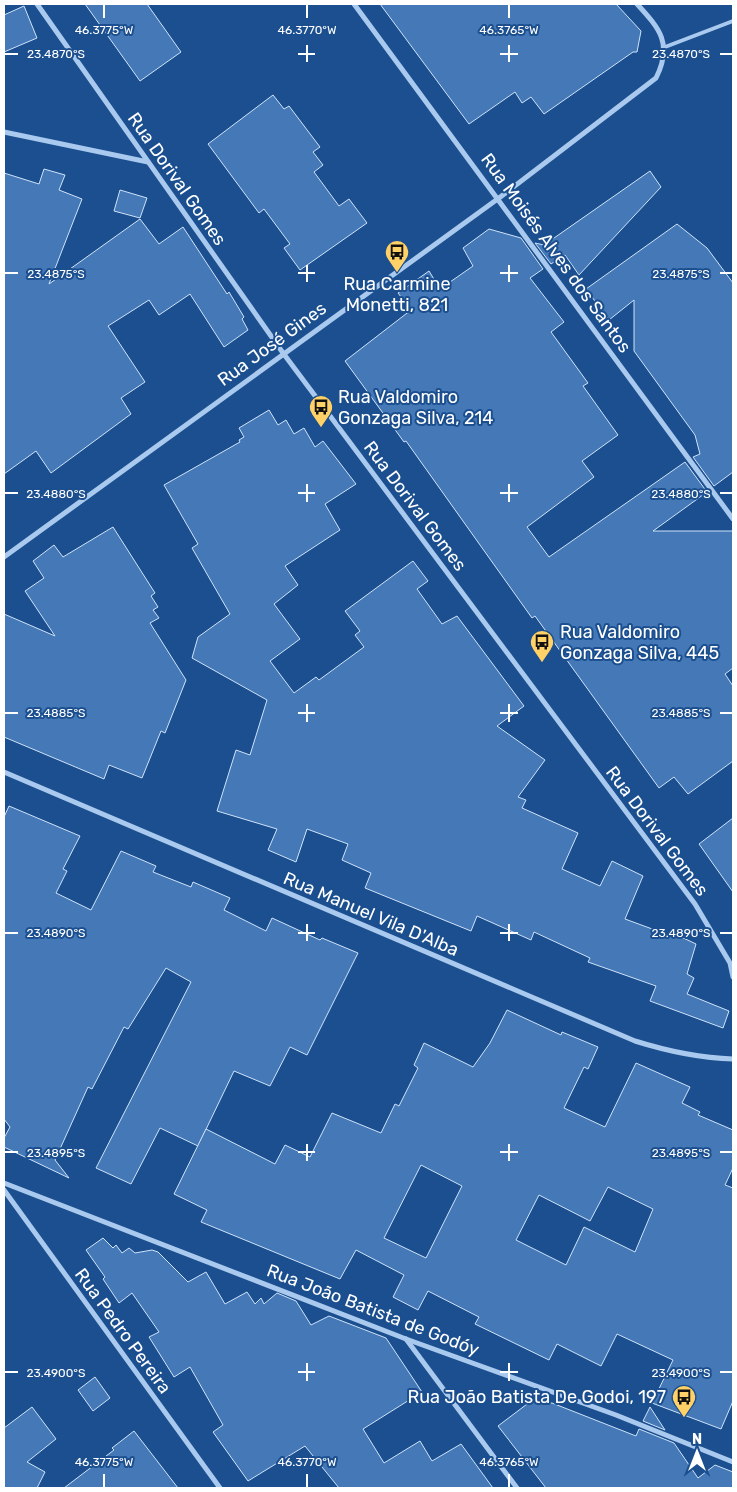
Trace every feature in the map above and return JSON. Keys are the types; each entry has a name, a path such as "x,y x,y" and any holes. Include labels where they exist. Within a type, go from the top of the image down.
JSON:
{"street":[{"name":"Rua Dorival Gomes","path":"37,4 283,353 694,904 732,964 733,976"},
{"name":"Rua Moisés Alves dos Santos","path":"354,4 499,198 733,520"},
{"path":"637,4 658,28 664,47"},
{"name":"Rua José Gines","path":"4,557 499,198 656,78 664,62 664,47"},
{"path":"4,132 148,162"},
{"name":"Rua Manuel Vila D'Alba","path":"4,772 634,1041 666,1050 709,1058 733,1059"},
{"name":"Rua João Batista de Godóy","path":"4,1183 406,1339 616,1415 733,1462"},
{"name":"Rua Pedro Pereira","path":"4,1190 220,1488"},
{"path":"406,1339 517,1488"}],"lane":[{"path":"664,47 733,21"}],"building":[{"path":"85,4 147,4 181,52 140,81"},
{"path":"380,4 616,4 641,31 637,52 633,52 544,114 531,97 522,103 515,92 469,124"},
{"path":"24,6 37,38 4,52 4,15"},
{"path":"273,95 284,109 289,106 320,147 313,152 323,165 314,172 339,206 349,199 367,223 300,270 284,248 290,244 264,209 259,213 208,144"},
{"path":"44,169 65,175 59,190 82,199 49,284 140,219 159,244 183,227 227,294 229,292 244,317 242,319 248,330 224,347 190,294 159,315 149,300 108,326 145,382 121,398 131,414 51,473 36,451 4,474 4,173 39,184"},
{"path":"650,171 661,187 579,275 565,255 551,264 535,243 544,245"},
{"path":"120,190 147,198 140,218 114,211"},
{"path":"677,224 707,248 733,283 733,472 714,486 693,457 700,454 695,435 634,351 634,300 609,320 586,289"},
{"path":"489,229 521,238 543,269 530,278 564,322 551,332 588,383 583,386 618,435 582,461 594,477 527,527 549,557 685,462 707,492 653,531 733,531 733,668 725,674 733,686 733,761 688,794 674,777 659,788 535,616 532,618 406,441 404,442 345,361 411,310 398,293 429,271 440,289 473,266 463,248"},
{"path":"269,410 278,425 286,420 294,434 304,428 315,447 323,441 356,484 325,504 340,530 285,566 298,585 274,604 300,639 270,661 294,693 316,677 319,680 364,647 355,635 360,631 345,611 413,561 428,581 417,589 442,624 457,616 524,706 497,726 545,760 518,797 526,800 522,808 578,833 562,869 600,886 612,861 643,876 625,919 674,937 675,934 696,944 687,974 694,978 687,994 729,1011 723,1028 650,1001 656,986 588,962 590,958 534,932 531,940 477,916 471,931 365,888 371,873 342,860 348,844 307,829 296,862 268,850 277,829 217,811 236,750 250,755 267,700 192,658 198,637 230,614 192,548 198,544 164,485 240,442 239,440 244,437 239,428"},
{"path":"113,527 155,593 151,596 158,607 153,610 159,618 150,623 186,680 165,733 161,731 142,778 109,765 104,779 4,737 4,614 55,636 25,591 44,578 33,561 54,545 63,557"},
{"path":"9,806 80,836 63,869 67,871 56,893 91,910 121,851 156,866 153,872 191,887 193,882 230,898 224,910 266,931 272,918 320,940 322,938 358,953 307,1055 290,1047 270,1086 234,1071 198,1146 160,1128 131,1184 96,1168 191,982 166,968 128,1029 124,1027 92,1089 88,1087 55,1160 69,1178 4,1147 4,1138 10,1127 4,1119 4,817"},
{"path":"733,818 733,892 699,844"},
{"path":"507,1010 561,1035 562,1032 598,1047 588,1069 584,1067 564,1108 605,1127 636,1063 690,1087 682,1103 700,1112 698,1115 733,1130 733,1168 725,1185 733,1188 733,1401 721,1429 652,1403 673,1360 617,1334 601,1366 557,1344 549,1360 475,1324 479,1317 428,1291 418,1310 393,1297 404,1275 356,1250 340,1279 201,1222 207,1210 174,1194 206,1129 275,1164 285,1145 310,1157 332,1113 381,1133 395,1104 399,1106 418,1068 414,1065 424,1043 473,1067 490,1043","holes":["421,1165 462,1186 426,1258 384,1238","608,1187 653,1209 635,1252 584,1227 566,1265 516,1240 539,1195 590,1221"]},
{"path":"103,1238 113,1248 116,1245 122,1253 129,1248 135,1253 152,1250 158,1252 188,1282 206,1272 225,1304 247,1292 255,1304 261,1298 264,1304 277,1293 296,1301 311,1325 329,1316 386,1338 422,1392 363,1429 384,1463 420,1441 432,1461 461,1444 493,1488 339,1488 305,1446 248,1481 213,1432 223,1425 190,1367 174,1377 149,1337 159,1332 132,1293 119,1303 103,1279 105,1277 86,1250"},
{"path":"95,1377 110,1398 93,1411 78,1390"},
{"path":"535,1398 539,1403 552,1403 636,1436 639,1429 674,1443 698,1478 715,1465 733,1472 733,1488 546,1488 498,1426"},
{"path":"32,1407 56,1439 27,1462 45,1472 37,1488 4,1488 4,1428"},
{"path":"650,1407 665,1430 643,1421"},
{"path":"134,1431 178,1488 64,1488 114,1450 112,1448"}],"place":[{"name":"Rua Carmine Monetti, 821","path":"397,273"},
{"name":"Rua Valdomiro Gonzaga Silva, 214","path":"321,428"},
{"name":"Rua Valdomiro Gonzaga Silva, 445","path":"542,663"},
{"name":"Rua João Batista De Godoi, 197","path":"684,1418"}]}
